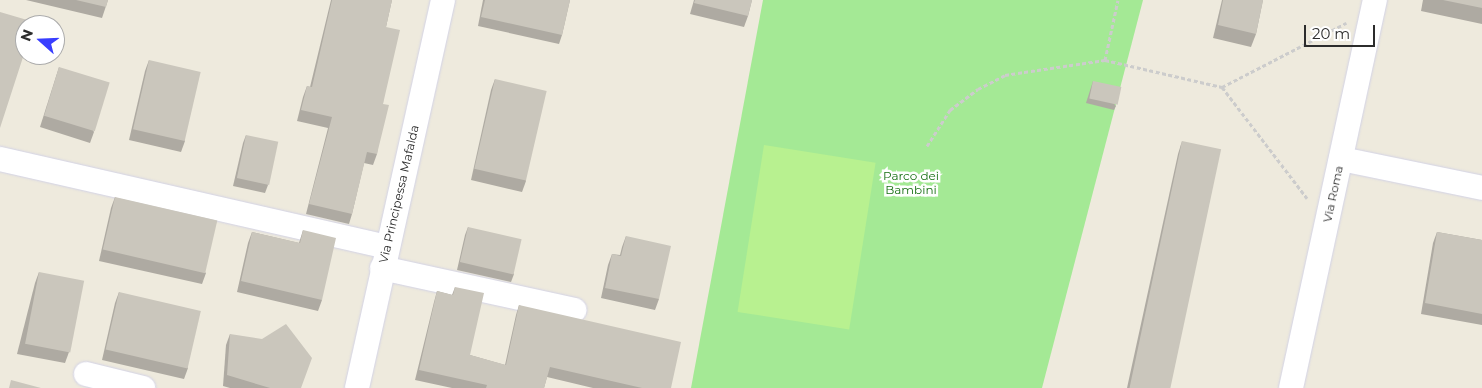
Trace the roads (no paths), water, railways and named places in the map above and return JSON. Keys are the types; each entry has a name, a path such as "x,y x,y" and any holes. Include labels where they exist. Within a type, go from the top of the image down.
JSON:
{"street":[{"name":"Via Principessa Mafalda","path":"357,388 443,0"},
{"name":"Via Roma","path":"1291,388 1374,4"},
{"path":"0,159 385,257 574,310"},
{"path":"1341,159 1482,188"},
{"path":"86,374 143,388"}],"park label":[{"name":"Parco dei Bambini","path":"911,183"}]}
